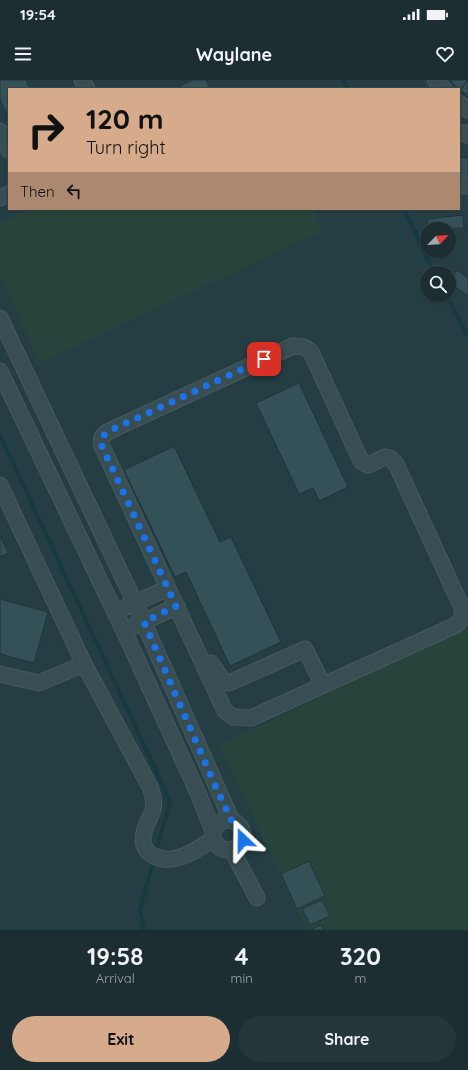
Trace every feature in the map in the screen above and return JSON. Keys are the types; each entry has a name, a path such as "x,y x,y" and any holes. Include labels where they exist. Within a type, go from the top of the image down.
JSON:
{"street":[{"path":"435,80 443,88"},
{"path":"460,104 468,110"},
{"path":"0,131 8,148"},
{"path":"0,318 144,622 232,821"},
{"path":"293,346 304,347 310,352 361,461 368,465 385,457 390,458 396,464 463,610 461,620 456,625 251,718 233,717 225,711 176,606 101,444 102,437 107,432 293,346"},
{"path":"0,371 124,631 198,793 213,835 217,846 224,850 232,850 239,846 243,836 239,825 232,821 224,821 218,825 213,835 183,857 155,856 144,845 143,838 155,805 154,797 84,664 0,485"},
{"path":"115,612 168,588"},
{"path":"124,631 176,606"},
{"path":"199,655 209,662 224,682 229,683 305,650 323,685"},
{"path":"0,674 39,683 84,664"},
{"path":"232,850 257,898"}],"green space":[{"path":"30,210 313,210 323,231 40,363 0,276 0,223"},
{"path":"468,627 468,930 306,930 219,745"}],"building":[{"path":"0,80 26,80 30,88 8,88 8,117 0,99"},
{"path":"193,80 206,80 210,88 178,88"},
{"path":"468,80 460,90 460,88 458,88 450,81"},
{"path":"468,80 468,95 460,90"},
{"path":"460,150 461,158 468,158 468,181 460,181"},
{"path":"463,215 464,228 456,228 456,222 427,222 427,219"},
{"path":"457,270 468,278 468,296 456,287"},
{"path":"299,383 348,487 319,501 313,488 299,494 256,403"},
{"path":"174,446 220,542 231,537 281,642 230,666 186,572 175,577 124,470"},
{"path":"0,535 8,553 0,557"},
{"path":"0,599 48,612 34,663 0,654"},
{"path":"309,861 325,896 297,909 281,874"},
{"path":"322,900 330,916 310,925 302,909"},
{"path":"321,925 324,930 312,930 312,929"}],"waterway":[{"path":"344,80 348,88"},
{"path":"404,210 431,266"},
{"path":"450,302 468,336"},
{"path":"0,435 170,801 140,910 144,930"}],"route":[{"path":"243,840 243,832 239,825 232,821 218,792 144,622 176,606 101,444 102,437 107,432 264,359"}]}
